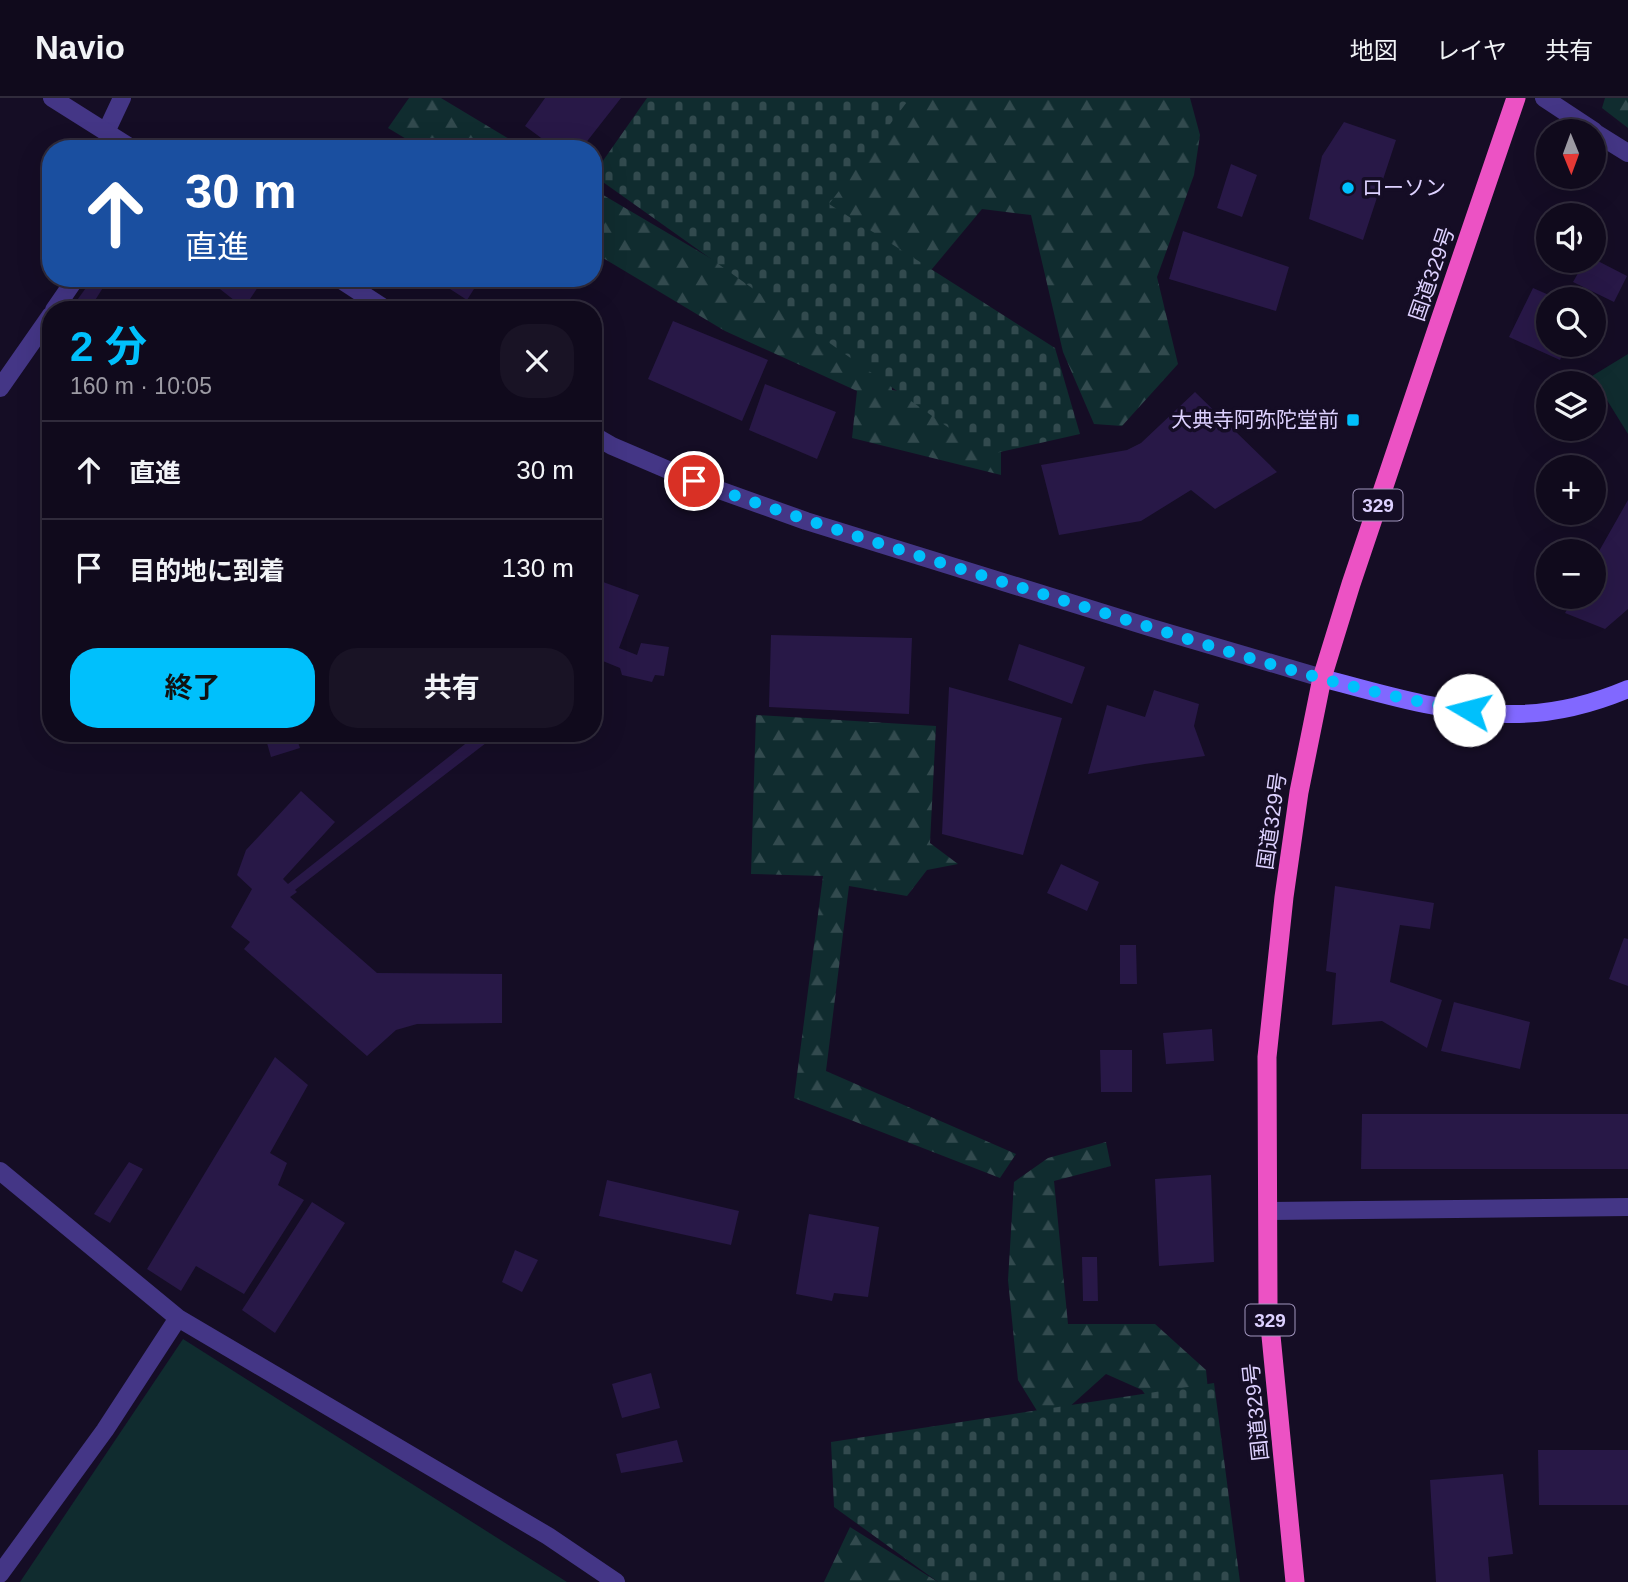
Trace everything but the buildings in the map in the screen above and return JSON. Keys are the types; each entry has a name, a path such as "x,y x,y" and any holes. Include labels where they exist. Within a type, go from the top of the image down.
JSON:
{"highway":[{"name":"国道329号","path":"1295,1582 1268,1305 1267,1056 1297,806 1322,678 1351,584 1516,98"}],"main road":[{"path":"1322,678 1427,704 1508,714 1562,709 1601,700 1628,689"}],"street":[{"path":"52,98 119,140"},
{"path":"106,132 122,98"},
{"path":"1544,98 1576,119"},
{"path":"1606,139 1628,153"},
{"path":"352,287 373,301"},
{"path":"0,388 42,328"},
{"path":"602,440 694,481 806,521 1322,678"},
{"path":"0,1171 178,1318 548,1536 616,1582"},
{"path":"1268,1211 1628,1207"},
{"path":"0,1574 105,1430 178,1318"}],"green space":[{"path":"409,98 441,98 511,140 408,140 388,128"},
{"path":"647,98 910,98 829,204 1055,348 1080,434 987,455 602,181 602,162"},
{"path":"857,98 1190,98 1200,135 1194,175 1157,277 1178,364 1122,426 1094,424 1063,352 1031,215 982,209 887,323 892,390 1001,408 1001,475 852,438 857,391 725,331 602,257 602,194 756,285"},
{"path":"1605,98 1628,98 1628,128 1602,108"},
{"path":"1628,354 1628,434 1606,399 1606,371 1600,371"},
{"path":"756,715 936,726 930,843 958,864 927,870 907,896 849,886 826,1071 1016,1154 1000,1178 794,1098 823,876 751,874"},
{"path":"1106,1142 1111,1166 1054,1181 1068,1324 1155,1324 1206,1370 1216,1469 1205,1478 1142,1390 1106,1374 1047,1427 1018,1380 1008,1280 1014,1182 1048,1158"},
{"path":"183,1339 567,1582 20,1582"},
{"path":"1214,1383 1240,1582 938,1582 834,1507 831,1442"},
{"path":"850,1527 938,1582 824,1582"}],"place":[{"name":"ローソン","path":"1348,188"},
{"name":"大典寺阿弥陀堂前","path":"1353,420"}],"route":[{"path":"694,481 806,521 1252,658 1396,697 1469,710"}]}
